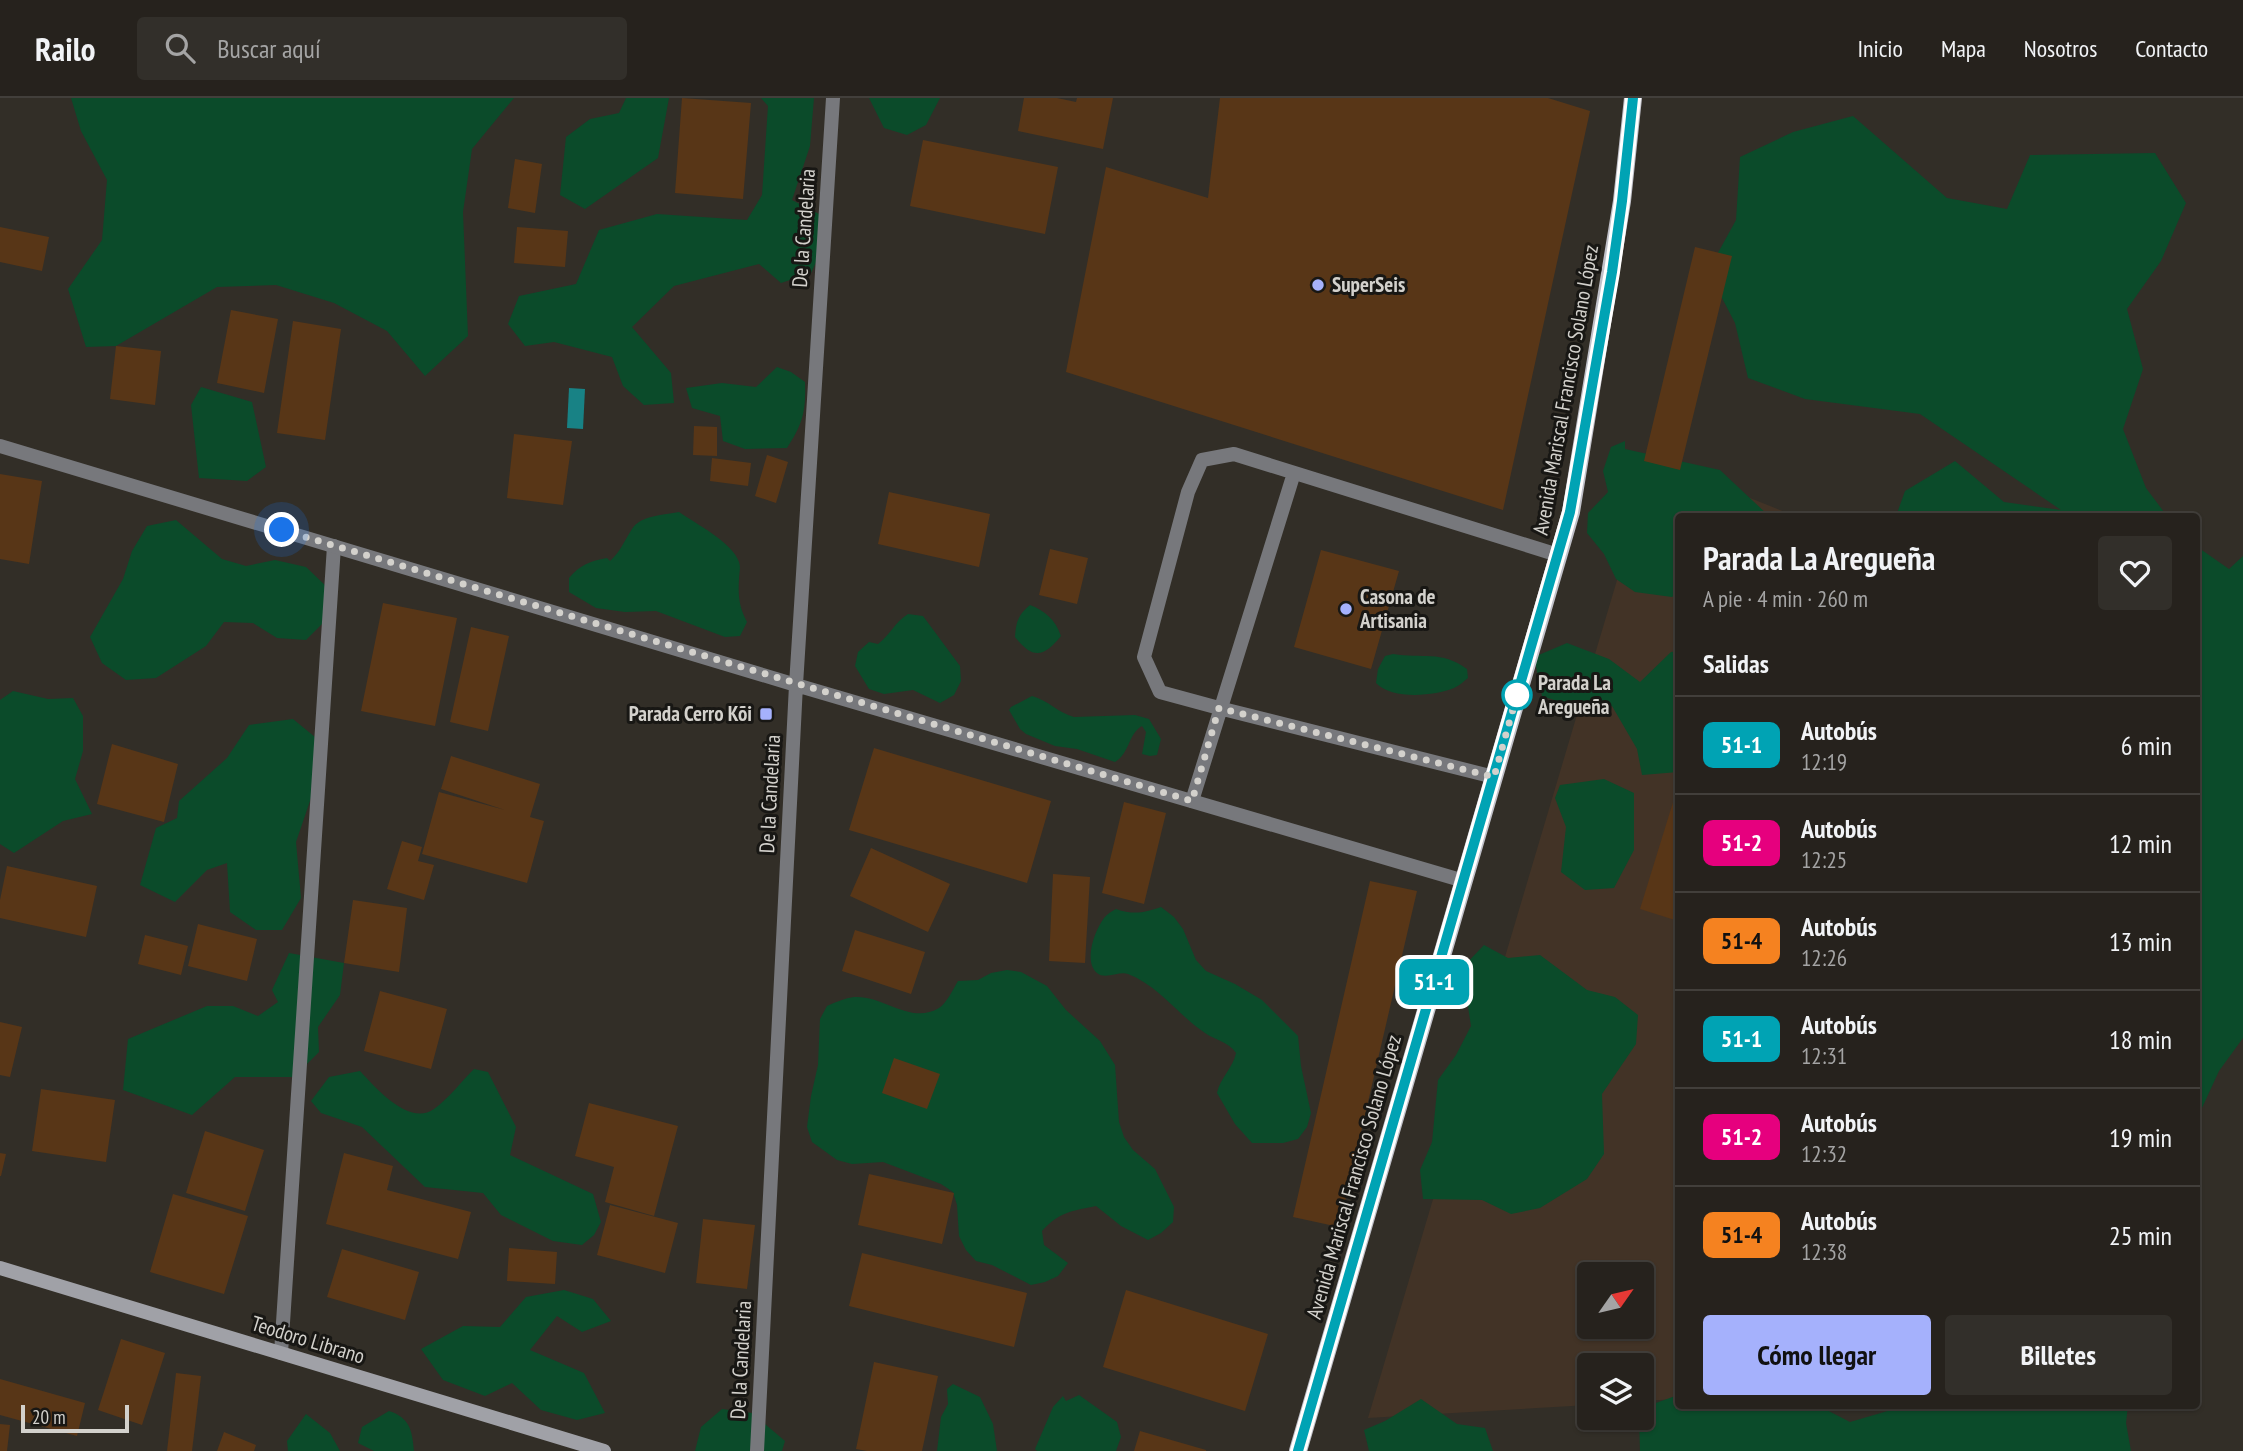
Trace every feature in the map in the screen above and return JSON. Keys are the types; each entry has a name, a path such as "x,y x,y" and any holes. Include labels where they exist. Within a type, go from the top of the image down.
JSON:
{"main road":[{"name":"Avenida Mariscal Francisco Solano López","path":"1298,1451 1570,512 1622,201 1630,99"},
{"name":"Teodoro Librano","path":"0,1268 604,1451"}],"street":[{"name":"De la Candelaria","path":"757,1451 796,684 833,98"},
{"path":"0,446 1464,881"},
{"path":"1494,777 1160,692 1144,657 1188,492 1202,460 1234,454 1558,555"},
{"path":"1192,801 1294,473"},
{"path":"281,1353 334,546"}],"shaded area":[{"path":"1653,459 1788,513 1675,513 1675,1399 1654,1400 1654,1353 1577,1353 1577,1406 1368,1418"}],"green space":[{"path":"71,98 514,98 472,149 463,212 468,336 425,376 387,331 334,303 276,285 217,287 116,346 86,347 68,289 102,240 107,180 81,131"},
{"path":"626,98 669,98 658,158 585,209 560,195 566,137 590,119 619,113"},
{"path":"761,98 814,98 810,146 792,200 819,214 824,245 811,273 781,283 759,264 674,286 632,327 671,373 674,403 644,405 623,386 612,357 554,342 525,346 508,324 519,296 576,284 599,230 657,214 747,220 762,195 768,106"},
{"path":"869,98 940,98 926,125 907,135 884,128"},
{"path":"1853,116 1947,198 2007,209 2030,155 2155,153 2186,203 2161,261 2127,309 2143,369 2123,429 2146,488 2165,513 1897,513 1905,491 1955,461 2004,502 2061,510 1920,414 1805,399 1748,378 1735,323 1708,271 1736,220 1740,157 1793,132"},
{"path":"777,367 791,372 805,382 802,417 787,448 745,449 723,441 720,416 692,408 686,388 722,383 756,387"},
{"path":"201,387 252,402 266,467 247,481 199,478 191,405"},
{"path":"1625,441 1625,449 1720,470 1766,513 1675,513 1675,594 1672,597 1635,592 1616,579 1604,554 1587,533 1588,513 1608,492 1603,471 1611,447"},
{"path":"679,512 729,547 739,562 740,601 747,622 740,636 725,637 656,611 625,612 596,608 569,592 569,578 590,562 607,558 610,561 636,524 653,516"},
{"path":"176,520 222,559 246,566 275,560 306,567 328,588 327,619 306,640 277,638 253,623 224,622 206,646 156,678 126,680 102,663 90,637 123,579 132,551 147,526"},
{"path":"2200,549 2229,569 2243,556 2243,1038 2219,1071 2200,1112"},
{"path":"1030,605 1049,616 1061,636 1044,652 1027,650 1015,637 1018,619"},
{"path":"908,614 923,616 960,666 961,681 954,695 940,703 913,690 884,694 869,689 855,666 858,652 869,642 878,644"},
{"path":"1567,643 1609,659 1640,682 1671,652 1675,651 1675,772 1642,775 1637,749 1612,706 1566,704 1542,696 1534,657"},
{"path":"1393,654 1449,659 1467,669 1468,678 1454,688 1436,693 1414,695 1392,692 1376,683 1378,669 1385,656"},
{"path":"13,691 48,699 73,698 83,716 83,751 75,779 92,814 63,821 14,853 0,844 0,700"},
{"path":"1032,696 1074,717 1135,715 1149,719 1161,739 1157,755 1142,754 1146,732 1142,726 1137,729 1124,754 1115,762 1077,749 1055,746 1026,734 1009,710"},
{"path":"293,719 315,737 311,798 296,842 301,898 282,930 256,930 230,912 227,863 207,870 175,902 140,885 156,828 177,818 179,801 227,758 249,725"},
{"path":"1604,779 1634,793 1634,850 1614,888 1585,890 1561,872 1566,827 1555,798 1560,785"},
{"path":"1161,907 1174,917 1183,929 1196,960 1206,971 1262,1000 1298,1036 1311,1113 1307,1127 1298,1139 1283,1143 1252,1143 1235,1124 1217,1093 1236,1053 1233,1049 1195,1026 1159,993 1139,979 1124,973 1100,975 1093,968 1092,946 1097,930 1107,915 1116,909 1138,912"},
{"path":"1484,945 1508,958 1540,955 1587,990 1615,997 1638,1015 1636,1044 1602,1094 1604,1154 1587,1179 1540,1208 1511,1214 1482,1200 1423,1199 1420,1170 1432,1142 1438,1080 1456,1055 1471,1026 1462,968"},
{"path":"289,953 344,963 340,995 318,1027 319,1052 294,1077 235,1077 192,1115 123,1090 128,1039 207,1006 233,1006 258,1016 278,1002 272,990"},
{"path":"1007,970 1021,972 1047,986 1066,1010 1100,1041 1115,1065 1119,1122 1124,1137 1133,1150 1155,1169 1174,1207 1173,1222 1148,1240 1121,1226 1096,1206 1060,1216 1042,1231 1044,1245 1068,1263 1058,1276 1031,1285 992,1265 976,1261 966,1250 959,1236 957,1205 953,1192 941,1184 883,1162 852,1164 837,1160 812,1142 807,1127 818,1065 820,1019 827,1006 854,997 876,1000 907,1011 928,1012 942,1006 958,981 978,980 991,973"},
{"path":"474,1069 488,1072 516,1127 510,1155 593,1194 601,1222 594,1235 582,1245 553,1241 501,1215 483,1193 425,1187 362,1127 321,1113 311,1101 329,1077 360,1071 393,1103 414,1113 424,1113 439,1105"},
{"path":"564,1290 593,1299 611,1321 582,1332 557,1316 530,1350 584,1373 605,1413 577,1420 541,1410 512,1383 485,1396 443,1380 421,1349 463,1326 500,1327 526,1297"},
{"path":"953,1384 980,1397 993,1424 997,1451 937,1451 941,1417 948,1404 947,1389"},
{"path":"1079,1395 1117,1422 1121,1437 1116,1451 1037,1451 1035,1449 1053,1407 1063,1396 1066,1401"},
{"path":"1675,1396 1675,1409 1825,1409 1850,1422 1894,1409 2128,1409 2126,1423 2131,1451 1640,1451 1639,1430 1654,1430 1654,1404"},
{"path":"1421,1399 1457,1424 1485,1428 1493,1451 1369,1451 1364,1430 1385,1421"},
{"path":"722,1409 752,1413 785,1441 782,1451 695,1451 701,1427"},
{"path":"389,1411 406,1421 414,1451 374,1451 358,1443 362,1427"},
{"path":"306,1414 330,1433 340,1451 288,1451 287,1441"}],"water":[{"path":"569,388 585,389 583,429 567,428"}],"building":[{"path":"682,98 751,103 743,199 675,193"},
{"path":"1024,98 1057,98 1076,102 1077,98 1113,98 1103,149 1018,131"},
{"name":"SuperSeis","path":"1220,98 1548,98 1590,111 1503,510 1066,372 1106,167 1208,198"},
{"path":"923,140 1058,167 1045,234 910,206"},
{"path":"515,159 542,164 535,213 508,208"},
{"path":"0,227 49,237 42,271 0,262"},
{"path":"517,227 568,231 565,267 514,263"},
{"path":"1695,247 1732,256 1680,470 1644,461"},
{"path":"231,310 278,319 264,393 217,383"},
{"path":"293,321 341,329 325,440 277,433"},
{"path":"116,346 161,351 155,405 110,399"},
{"path":"694,426 717,427 717,456 693,455"},
{"path":"514,434 572,441 563,505 507,498"},
{"path":"767,455 788,462 776,503 755,496"},
{"path":"712,458 751,463 748,486 710,481"},
{"path":"0,474 42,481 29,564 0,559"},
{"path":"889,492 990,514 979,567 878,544"},
{"path":"1050,549 1088,558 1077,604 1039,595"},
{"name":"Casona de Artisania","path":"1321,550 1399,571 1371,669 1294,647"},
{"path":"383,603 457,618 435,726 361,711"},
{"path":"471,627 509,636 488,731 450,722"},
{"path":"112,744 178,764 164,822 97,804"},
{"path":"874,748 1051,801 1027,883 849,830"},
{"path":"451,756 540,784 530,817 544,821 527,883 422,854 439,792 505,810 441,789"},
{"path":"1674,799 1675,799 1675,920 1640,909"},
{"path":"1124,802 1166,813 1144,904 1102,893"},
{"path":"402,841 422,847 418,861 434,865 424,900 387,889"},
{"path":"871,848 950,884 928,932 850,896"},
{"path":"7,866 97,886 86,937 0,918 0,900"},
{"path":"1053,874 1090,877 1085,963 1049,961"},
{"path":"1370,881 1417,891 1339,1227 1293,1217"},
{"path":"353,900 407,908 399,972 344,963"},
{"path":"198,924 257,939 247,981 188,966"},
{"path":"855,930 925,952 911,994 842,971"},
{"path":"145,935 188,946 181,975 138,964"},
{"path":"380,991 447,1009 431,1069 364,1051"},
{"path":"0,1022 22,1027 10,1077 0,1075"},
{"path":"894,1058 940,1074 927,1109 882,1093"},
{"path":"41,1089 115,1100 106,1162 32,1151"},
{"path":"589,1103 678,1126 654,1216 605,1202 614,1167 575,1156"},
{"path":"205,1131 264,1150 245,1211 186,1193"},
{"path":"0,1153 6,1154 1,1176 0,1176"},
{"path":"344,1153 393,1166 387,1190 471,1212 458,1259 326,1224"},
{"path":"869,1174 954,1193 942,1244 858,1225"},
{"path":"173,1194 248,1216 224,1294 150,1272"},
{"path":"610,1205 678,1223 665,1273 597,1255"},
{"path":"703,1219 755,1225 747,1289 696,1283"},
{"path":"509,1248 557,1252 555,1284 507,1281"},
{"path":"342,1249 419,1272 405,1320 327,1297"},
{"path":"862,1253 1027,1293 1014,1347 849,1306"},
{"path":"1126,1290 1268,1334 1245,1411 1103,1367"},
{"path":"121,1339 165,1353 142,1425 98,1410"},
{"path":"874,1362 938,1376 922,1451 856,1449"},
{"path":"176,1373 201,1376 192,1451 167,1451"},
{"path":"0,1379 85,1403 77,1436 0,1415"},
{"path":"0,1424 10,1425 7,1451 0,1451"},
{"path":"1140,1431 1206,1450 1206,1451 1134,1451"},
{"path":"224,1432 256,1445 254,1451 217,1451"}],"bus line":[{"name":"51-1","path":"1298,1451 1570,512 1612,272 1633,98"}],"place":[{"name":"SuperSeis","path":"1318,285"},
{"name":"Casona de Artisania","path":"1346,609"},
{"name":"Parada La Aregueña","path":"1517,695"},
{"name":"Parada Cerro Kõi","path":"766,714"}],"route":[{"path":"282,530 1192,801 1219,708 1494,777 1517,695"}]}
